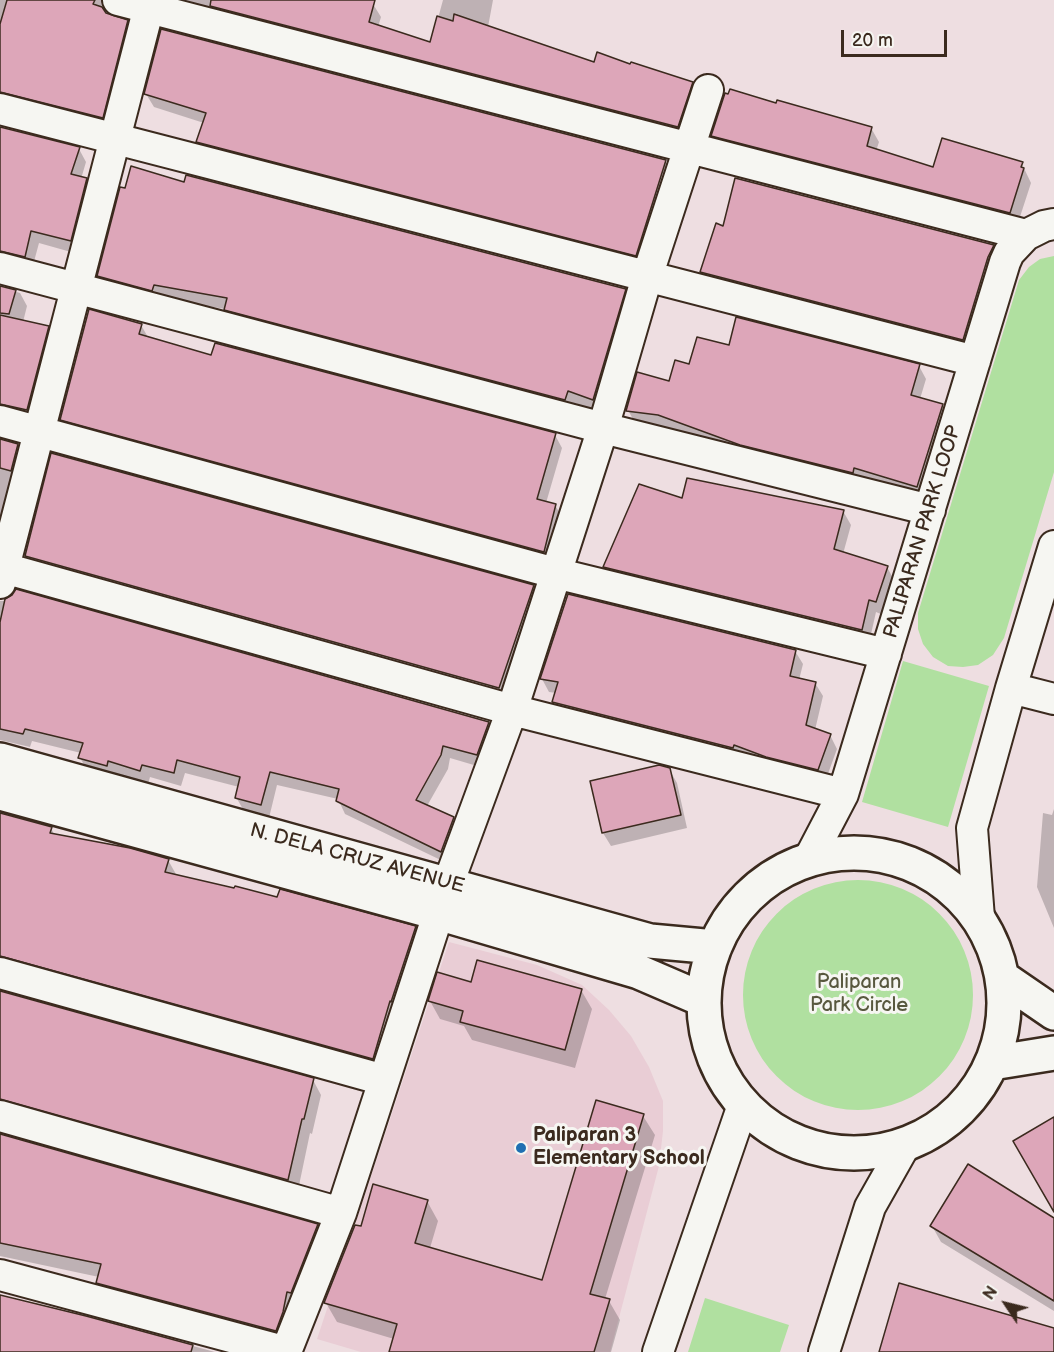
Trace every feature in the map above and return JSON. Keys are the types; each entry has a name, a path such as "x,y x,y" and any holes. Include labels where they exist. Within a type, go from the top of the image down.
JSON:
{"street":[{"path":"118,0 1026,235"},
{"path":"149,7 1,572 512,710 843,794"},
{"path":"0,1275 286,1352 341,1213 443,898 512,710 708,90"},
{"path":"0,109 975,361"},
{"name":"PALIPARAN PARK LOOP","path":"808,859 843,794 1005,262 1009,253 1026,235 1054,224"},
{"path":"0,268 603,428 930,510"},
{"path":"0,421 555,573 886,654"},
{"path":"979,918 972,828 1054,546"},
{"path":"1011,688 1054,699"},
{"name":"N. DELA CRUZ AVENUE","path":"0,760 443,898 639,972 704,1000"},
{"name":"N. DELA CRUZ AVENUE","path":"0,793 443,898 650,941 715,947"},
{"path":"841,852 873,853 904,860 933,874 958,893 979,918 995,947 1003,978 1004,1021 992,1063 971,1098 941,1126 905,1145 870,1153 835,1153 801,1144 770,1128 743,1105 721,1074 708,1038 704,1000 707,973 715,947 730,918 752,893 778,873 808,859 841,852"},
{"path":"0,973 384,1080"},
{"path":"1003,978 1054,1013"},
{"path":"992,1063 1054,1053"},
{"path":"658,1352 743,1105"},
{"path":"0,1116 341,1213"},
{"path":"824,1352 870,1207 905,1145"}],"shaded area":[{"name":"Paliparan 3 Elementary School","path":"449,942 537,965 582,985 609,1010 631,1036 649,1067 663,1101 663,1131 659,1166 610,1352 361,1352 317,1339"}],"green space":[{"path":"1054,256 1054,472 1004,638 993,655 978,665 948,666 933,657 923,644 918,629 918,613 1019,280 1029,267 1040,259"},
{"path":"903,661 989,686 948,827 862,802"},
{"name":"Paliparan Park Circle","path":"847,880 869,880 902,888 922,899 940,913 954,931 965,951 973,984 971,1017 965,1039 954,1059 940,1077 922,1091 902,1102 869,1110 847,1110 814,1102 794,1091 776,1077 762,1059 751,1039 743,1006 743,984 751,951 762,931 776,913 794,899 814,888"},
{"path":"705,1298 789,1325 780,1352 688,1352"}],"building":[{"path":"7,0 95,0 93,4 102,7 106,13 128,20 103,118 0,92 0,24"},
{"path":"211,0 375,0 369,22 430,42 437,16 453,21 454,14 594,62 597,52 693,82 678,127 210,6"},
{"path":"161,29 666,160 636,256 196,142 206,113 144,94"},
{"path":"730,89 872,127 867,146 933,167 942,138 1023,162 1021,167 1024,168 1010,213 711,136 725,93 728,94"},
{"path":"0,127 80,147 71,174 87,178 71,241 31,231 25,257 0,251"},
{"path":"131,166 184,182 186,175 626,289 593,400 568,391 565,400 224,310 227,298 154,285 152,291 97,276 120,187 125,188"},
{"path":"735,178 994,245 988,257 963,340 700,272 716,223 723,226"},
{"path":"0,286 16,290 9,314 0,313"},
{"path":"89,309 142,324 139,334 211,355 215,343 556,433 537,499 556,504 544,552 60,420"},
{"path":"0,315 49,326 27,410 0,404"},
{"path":"736,317 920,364 911,395 943,404 917,487 854,468 853,473 740,445 658,415 626,411 637,372 669,381 675,360 689,364 697,337 729,345"},
{"path":"0,439 18,444 11,471 0,468"},
{"path":"51,453 534,585 499,688 25,556"},
{"path":"687,478 844,510 834,549 888,566 876,602 869,600 862,630 603,567 639,484 682,498"},
{"path":"16,589 489,722 477,755 443,746 441,755 416,800 454,817 441,852 336,801 339,789 270,772 261,805 235,798 240,777 177,760 174,773 142,765 140,771 108,761 107,766 78,758 83,743 25,729 23,734 0,729 0,622 5,599"},
{"path":"568,594 796,650 790,676 816,682 806,725 831,734 818,770 766,757 734,745 733,748 552,702 558,682 540,679"},
{"path":"659,765 670,768 681,815 602,833 590,781"},
{"path":"0,813 52,827 50,833 130,848 169,859 165,872 277,897 280,889 416,926 373,1059 0,956"},
{"path":"477,960 582,989 565,1050 460,1022 463,1011 428,1001 437,972 471,982"},
{"path":"0,991 314,1078 288,1180 0,1099"},
{"path":"596,1100 644,1114 590,1294 610,1299 594,1352 389,1352 397,1324 324,1303 355,1225 361,1226 373,1184 428,1200 415,1243 542,1280"},
{"path":"1054,1117 1054,1212 1013,1141"},
{"path":"0,1134 318,1224 291,1293 287,1292 276,1331 96,1283 101,1264 0,1243"},
{"path":"968,1164 1054,1218 1054,1301 930,1226"},
{"path":"899,1283 1054,1328 1054,1352 879,1352"},
{"path":"0,1295 193,1345 191,1352 0,1352"}],"place":[{"name":"Paliparan 3 Elementary School","path":"521,1148"}]}
